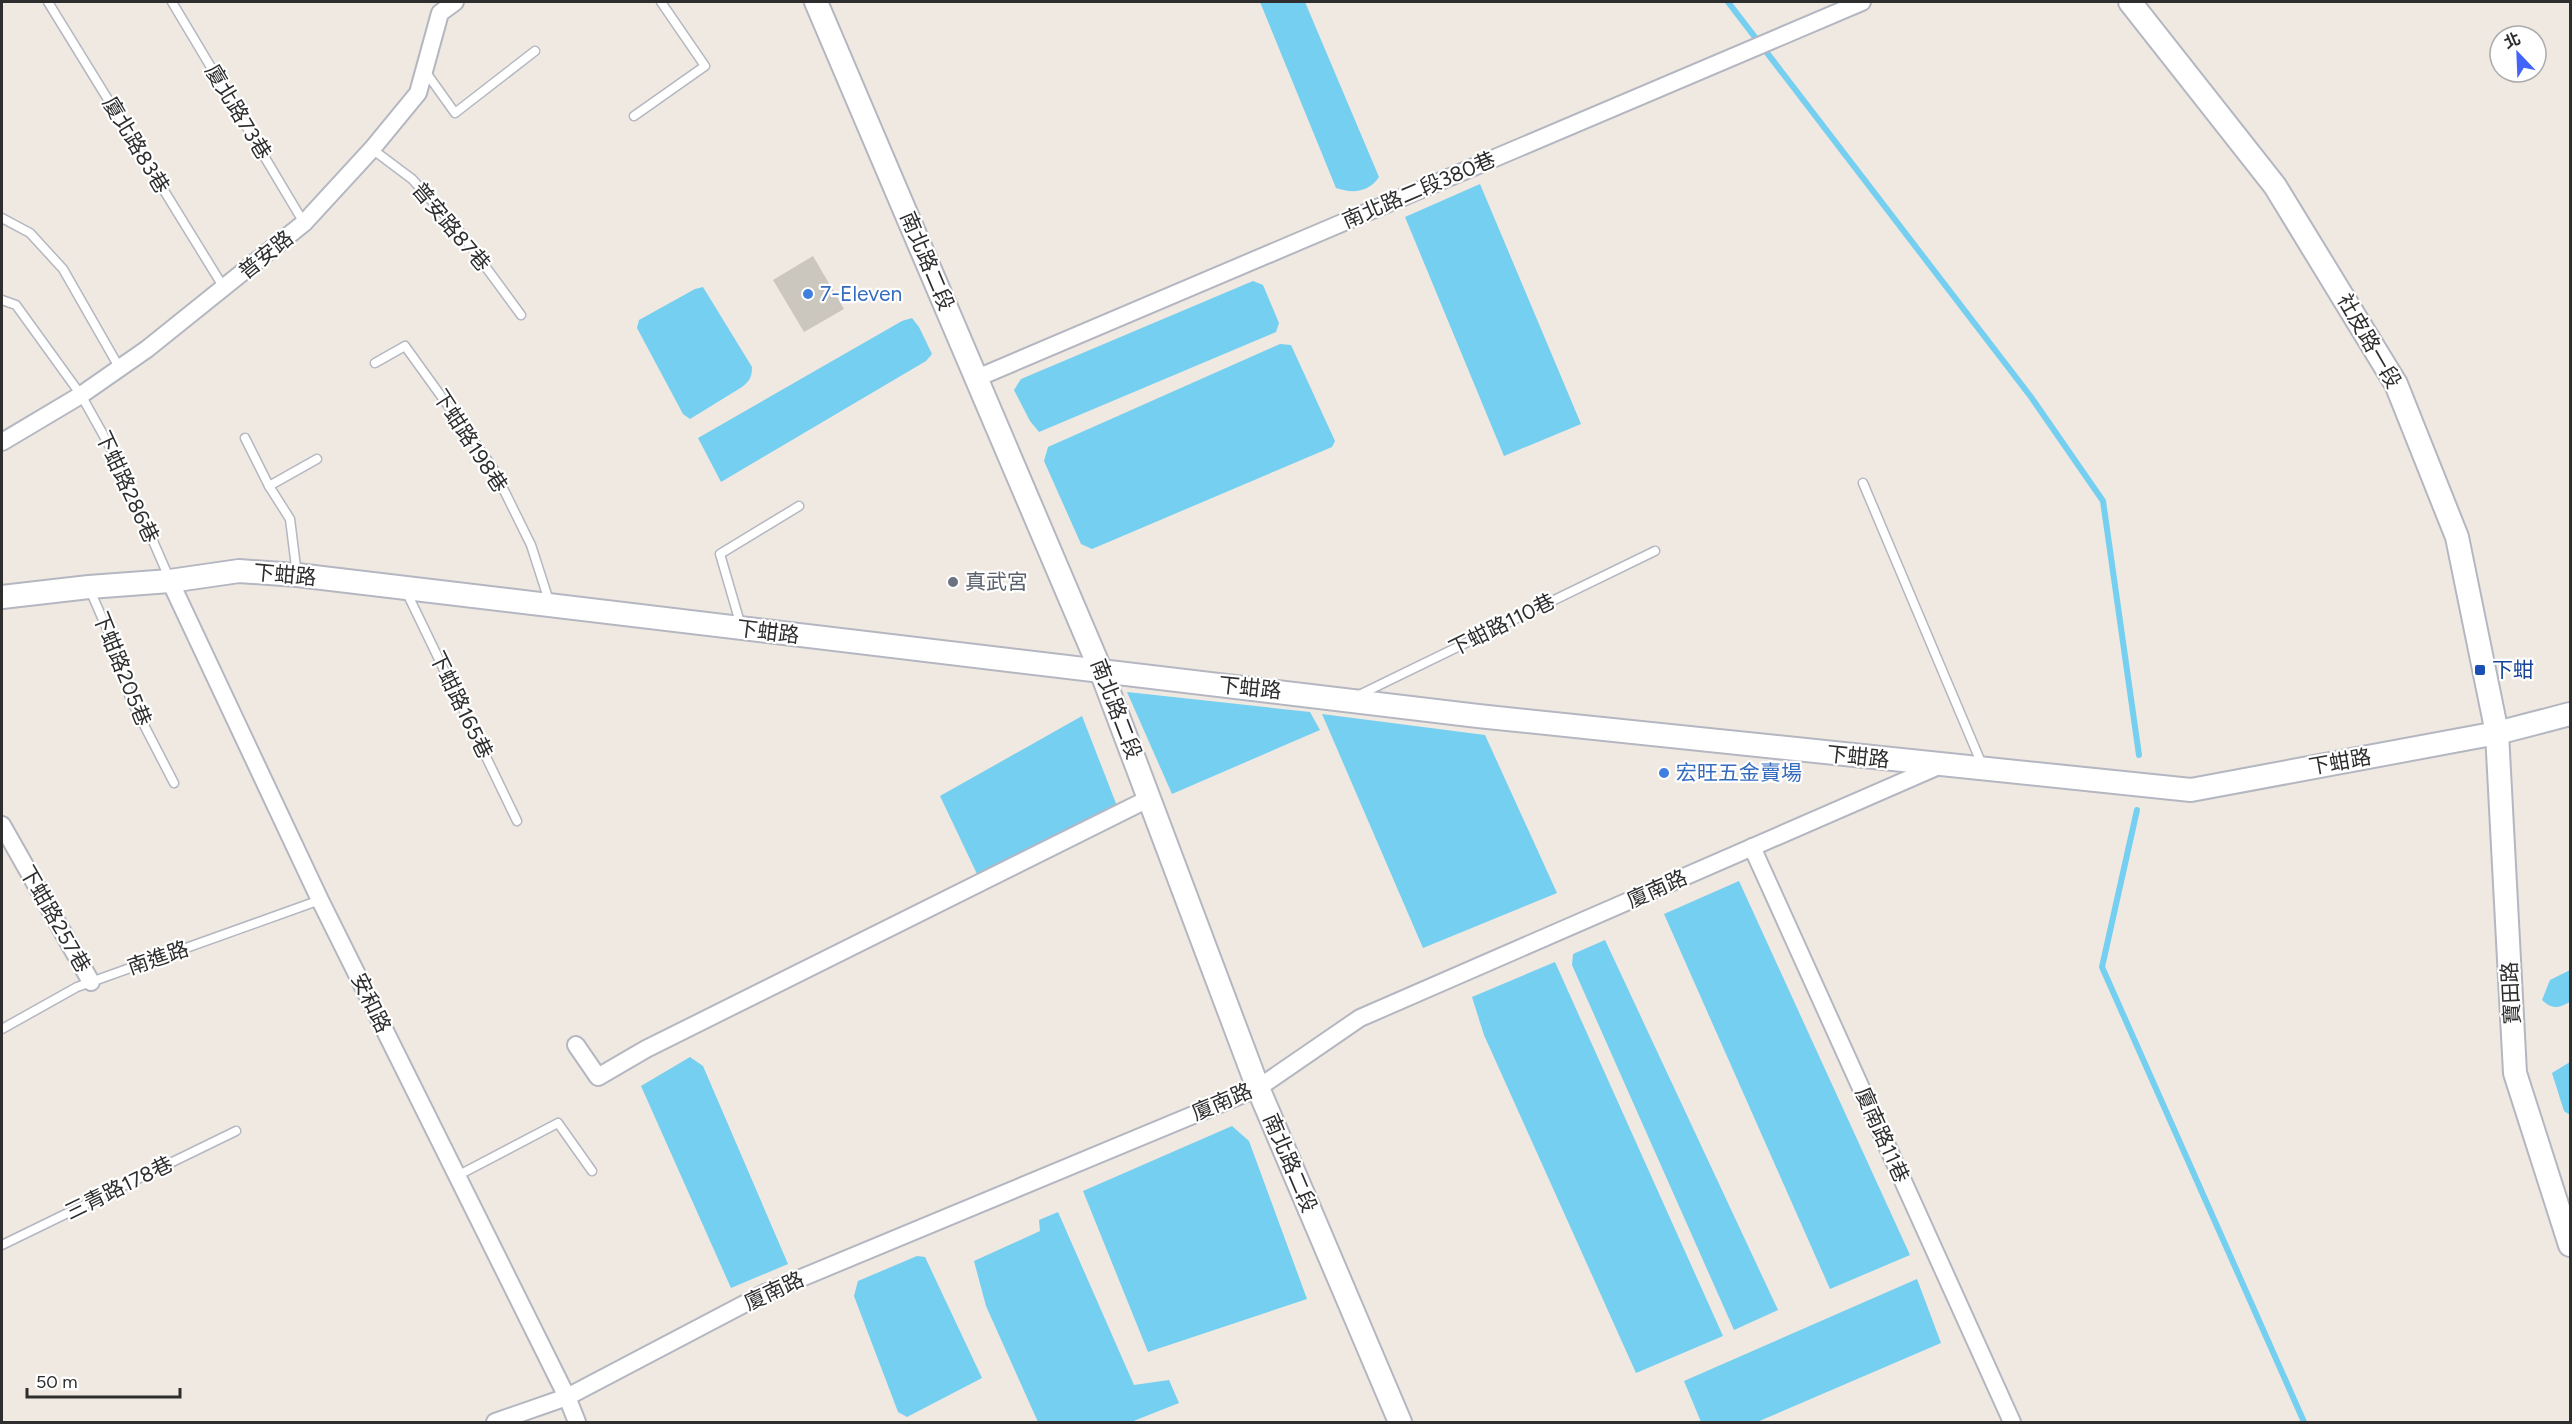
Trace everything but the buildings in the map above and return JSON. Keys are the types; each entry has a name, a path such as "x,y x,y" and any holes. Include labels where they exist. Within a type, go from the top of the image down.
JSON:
{"street":[{"name":"普安路","path":"2,442 81,394 147,349 304,223 418,93 439,10 455,2"},
{"name":"南北路二段","path":"816,2 1101,670 1258,1088 1400,1422"},
{"name":"南北路二段380巷","path":"977,378 1862,2"},
{"name":"社皮路一段","path":"2130,2 2275,186 2396,384 2457,537 2497,733"},
{"name":"下蚶路","path":"2,597 88,587 170,581 239,571 297,575 405,590 1490,717 2191,790 2497,733 2571,714"},
{"name":"安和路","path":"170,581 320,900 567,1397 577,1422"},
{"name":"寶田路","path":"2497,733 2515,1073 2571,1245"},
{"name":"廈南路","path":"495,1422 567,1397 765,1293 1258,1088 1360,1018 1941,765"},
{"path":"576,1045 597,1077 657,1044 1150,798"},
{"name":"下蚶路257巷","path":"2,825 91,982"},
{"name":"廈南路11巷","path":"1752,848 2012,1422"}],"lane":[{"name":"廈北路83巷","path":"48,2 224,288"},
{"name":"廈北路73巷","path":"172,2 304,223"},
{"path":"634,116 705,66 661,2"},
{"path":"425,70 455,113 535,51"},
{"name":"普安路87巷","path":"372,148 412,179 460,232 521,315"},
{"path":"2,218 30,233 63,269 119,367"},
{"name":"下蚶路286巷","path":"2,300 16,305 81,394 119,463 170,581"},
{"name":"下蚶路198巷","path":"375,363 405,346 426,374 493,468 531,545 551,607"},
{"path":"245,438 269,486 290,519 297,575"},
{"path":"269,486 317,459"},
{"path":"1863,483 1984,770"},
{"path":"741,629 720,554 800,507"},
{"name":"下蚶路110巷","path":"1350,699 1655,551"},
{"name":"下蚶路205巷","path":"88,587 116,650 130,698 174,783"},
{"name":"下蚶路165巷","path":"405,590 517,820"},
{"name":"南進路","path":"2,1029 77,987 320,900"},
{"path":"457,1176 558,1123 592,1172"},
{"name":"三青路178巷","path":"2,1245 236,1131"}],"water":[{"path":"1260,2 1305,2 1379,177 1365,189 1348,191 1336,188"},
{"path":"1480,184 1581,424 1504,456 1405,217"},
{"path":"1253,281 1263,285 1279,323 1276,332 1039,432 1030,421 1014,390 1021,379"},
{"path":"703,287 752,370 749,380 742,387 690,419 683,414 637,328 639,320 695,289"},
{"path":"912,318 932,354 926,361 721,482 698,438 902,321"},
{"path":"1280,344 1291,345 1335,441 1332,447 1092,549 1081,544 1044,461 1048,447"},
{"path":"1127,692 1310,712 1320,730 1172,794"},
{"path":"1322,714 1485,735 1557,893 1423,948"},
{"path":"1082,716 1117,806 978,876 940,796"},
{"path":"1739,881 1910,1255 1830,1289 1664,914"},
{"path":"1605,940 1778,1310 1734,1330 1572,965 1573,954"},
{"path":"1555,962 1723,1336 1636,1373 1484,1035 1472,997"},
{"path":"2570,970 2570,1002 2556,1007 2542,1000 2550,980"},
{"path":"690,1057 703,1066 788,1264 731,1288 641,1086"},
{"path":"2570,1062 2570,1115 2564,1111 2552,1073"},
{"path":"1232,1126 1249,1141 1307,1299 1148,1352 1083,1191"},
{"path":"1058,1212 1134,1385 1169,1380 1179,1403 1131,1422 1038,1422 986,1306 974,1261 1040,1231 1039,1220"},
{"path":"917,1256 925,1257 982,1378 907,1417 898,1412 854,1296 858,1281"},
{"path":"1917,1279 1941,1343 1757,1422 1701,1422 1684,1381"}],"waterway":[{"path":"1728,2 2031,397 2103,501 2139,755"},
{"path":"2137,810 2102,967 2304,1422"}],"place":[{"name":"7-Eleven","path":"808,294"},
{"name":"真武宮","path":"953,582"},
{"name":"下蚶","path":"2480,670"},
{"name":"宏旺五金賣場","path":"1664,773"}]}
